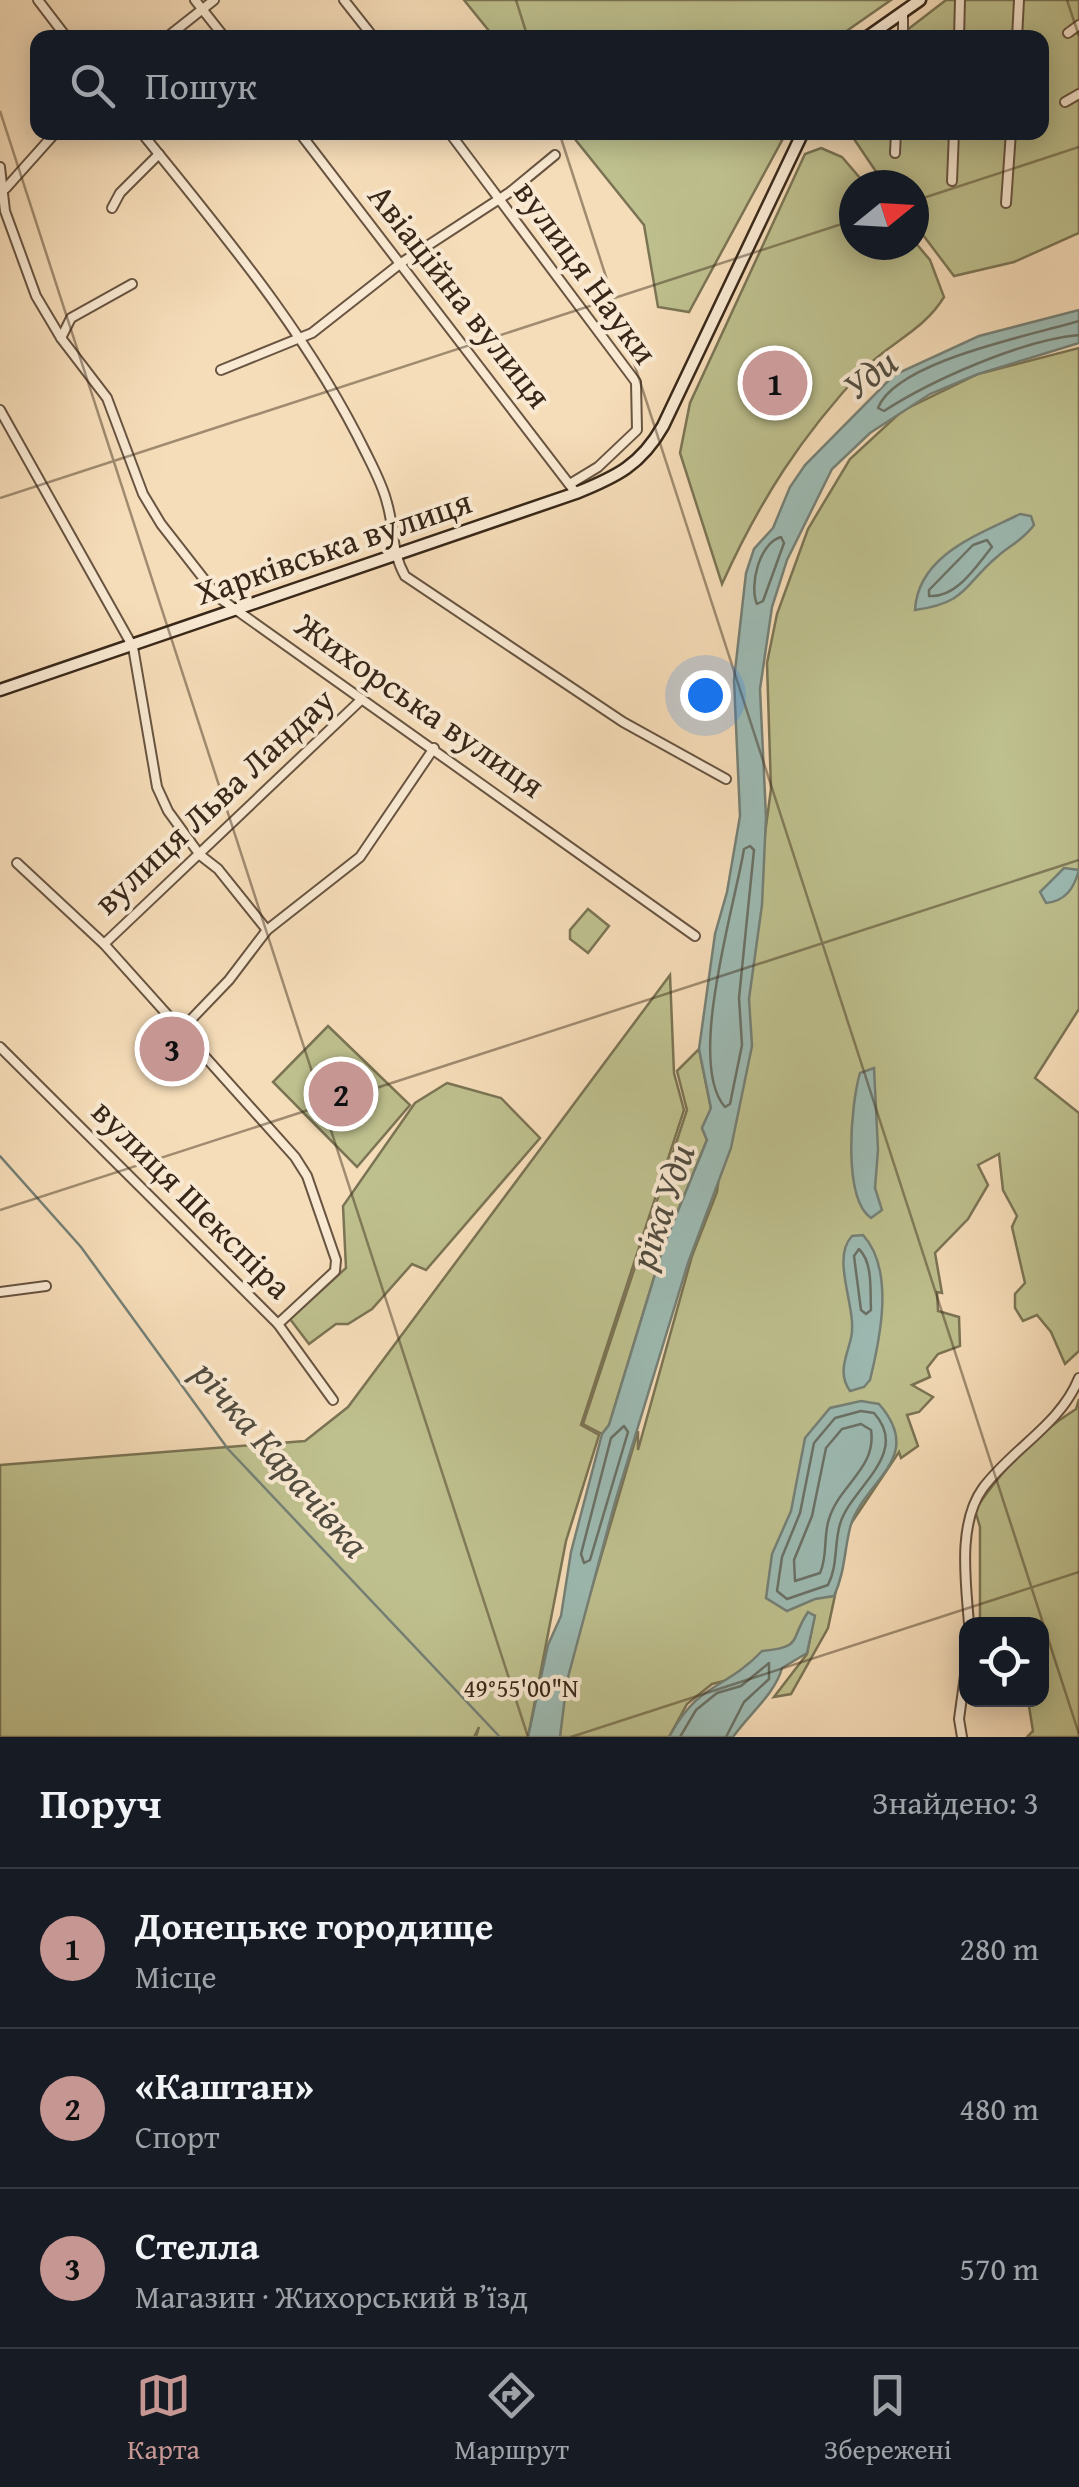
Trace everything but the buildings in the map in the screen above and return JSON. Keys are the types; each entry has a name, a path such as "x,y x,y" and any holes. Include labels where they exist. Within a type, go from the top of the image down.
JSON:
{"main road":[{"path":"877,30 920,0"},
{"name":"Харківська вулиця","path":"0,690 629,470 650,448 663,426 799,140"}],"street":[{"path":"38,0 61,30"},
{"path":"195,0 219,30"},
{"path":"176,30 214,0"},
{"path":"344,0 368,30"},
{"path":"959,30 960,0"},
{"path":"1017,30 1019,0"},
{"path":"903,12 903,30"},
{"path":"1068,32 1079,25"},
{"path":"1064,102 1079,94"},
{"path":"2,192 49,140"},
{"path":"148,140 260,279 302,339 366,454 387,501 392,553 406,576 431,597 624,722 726,779"},
{"name":"Авіаційна вулиця","path":"305,140 573,489"},
{"name":"вулиця Науки","path":"455,140 636,382 637,430 573,489"},
{"path":"895,152 896,140"},
{"path":"952,181 954,140"},
{"path":"1006,203 1010,140"},
{"path":"112,208 120,194 159,154"},
{"path":"221,370 302,339 337,317 401,263 499,199 555,155"},
{"name":"Жихорська вулиця","path":"0,166 16,249 61,338 107,398 144,494 161,524 218,597 695,936"},
{"path":"61,338 71,318 132,284"},
{"path":"0,410 132,647 157,788 200,855 218,868 267,930"},
{"name":"вулиця Льва Ландау","path":"104,944 362,698"},
{"path":"182,1029 229,980 267,930 360,857 434,748"},
{"path":"16,862 104,944 295,1157 307,1176 336,1260 335,1271 278,1324"},
{"name":"вулиця Шекспіра","path":"0,1048 278,1324 333,1400"},
{"path":"0,1292 46,1286"},
{"path":"969,1617 968,1525 982,1490 1068,1402 1079,1378"},
{"path":"961,1707 962,1737"}],"green space":[{"path":"464,0 891,0 848,30 488,30"},
{"path":"946,0 1079,0 1079,233 1014,262 954,276 929,243 929,170 875,170 855,140 1049,140 1049,30 907,30"},
{"path":"576,140 782,140 689,312 658,307 644,225"},
{"path":"821,148 842,157 853,170 839,170 839,260 929,259 944,297 917,327 865,368 821,419 767,497 722,584 680,453 690,403 805,154"},
{"path":"1079,348 1079,1009 1035,1078 1079,1113 1079,1351 1065,1364 1051,1332 1037,1315 1023,1321 1015,1308 1015,1294 1025,1283 1012,1227 1017,1216 1003,1190 999,1154 978,1165 988,1185 968,1219 935,1253 942,1293 937,1292 938,1311 959,1317 960,1346 938,1354 927,1368 930,1377 912,1385 933,1397 919,1412 907,1415 918,1446 901,1458 899,1452 850,1525 828,1628 791,1694 774,1697 807,1654 814,1618 786,1649 736,1678 712,1684 687,1704 669,1737 560,1737 563,1686 638,1431 638,1450 692,1256 717,1192 771,789 767,663 777,614 808,529 850,459 902,411 978,374"},
{"path":"588,909 609,926 588,953 570,939 570,930"},
{"path":"670,975 674,1073 684,1110 581,1425 599,1435 566,1541 528,1737 476,1737 479,1727 474,1737 0,1737 0,1465 305,1441 348,1407"},
{"path":"328,1026 410,1105 357,1167 273,1082"},
{"path":"699,1049 711,1109 702,1128 707,1140 664,1245 609,1425 602,1434 583,1424 687,1110 677,1071"},
{"path":"447,1083 501,1098 540,1138 426,1270 412,1264 372,1309 348,1324 336,1324 309,1344 290,1319 346,1268 343,1206 415,1103"},
{"path":"1079,1399 1079,1737 1027,1737 1033,1731 1029,1707 1049,1707 1049,1617 980,1617 980,1527 975,1510 1033,1442 1076,1409"}],"water":[{"path":"1079,310 1079,343 978,374 930,394 870,433 832,469 787,560 772,607 760,689 766,817 762,905 749,999 752,1046 731,1148 688,1263 615,1502 567,1681 560,1737 528,1737 548,1645 561,1616 571,1552 602,1434 609,1425 664,1245 707,1140 702,1128 711,1108 699,1049 715,934 727,892 740,816 734,680 746,573 754,549 773,528 790,487 805,465 894,375 979,336"},
{"path":"1020,514 1031,516 1034,525 964,591 946,603 915,610 919,591 938,561 969,539"},
{"path":"1064,868 1079,870 1075,882 1064,896 1046,903 1040,892"},
{"path":"874,1068 878,1150 875,1188 882,1210 871,1218 856,1191 851,1149 860,1073"},
{"path":"863,1235 879,1267 881,1325 870,1380 864,1387 850,1391 844,1371 852,1326 844,1258 852,1236"},
{"path":"861,1401 879,1404 892,1423 894,1455 857,1511 834,1596 787,1611 766,1598 772,1554 791,1511 805,1438 830,1408"},
{"path":"808,1612 815,1616 807,1653 782,1668 768,1695 733,1737 669,1737 702,1696 762,1651 790,1644"}],"waterway":[{"name":"річка Карачівка","path":"0,1156 81,1247 228,1449 500,1737"}],"place":[{"name":"Донецьке городище","path":"775,383"},
{"name":"Стелла","path":"172,1049"},
{"name":"«Каштан»","path":"341,1094"}],"water label":[{"name":"Уди","path":"870,374"},
{"name":"ріка Уди","path":"662,1206"}]}
